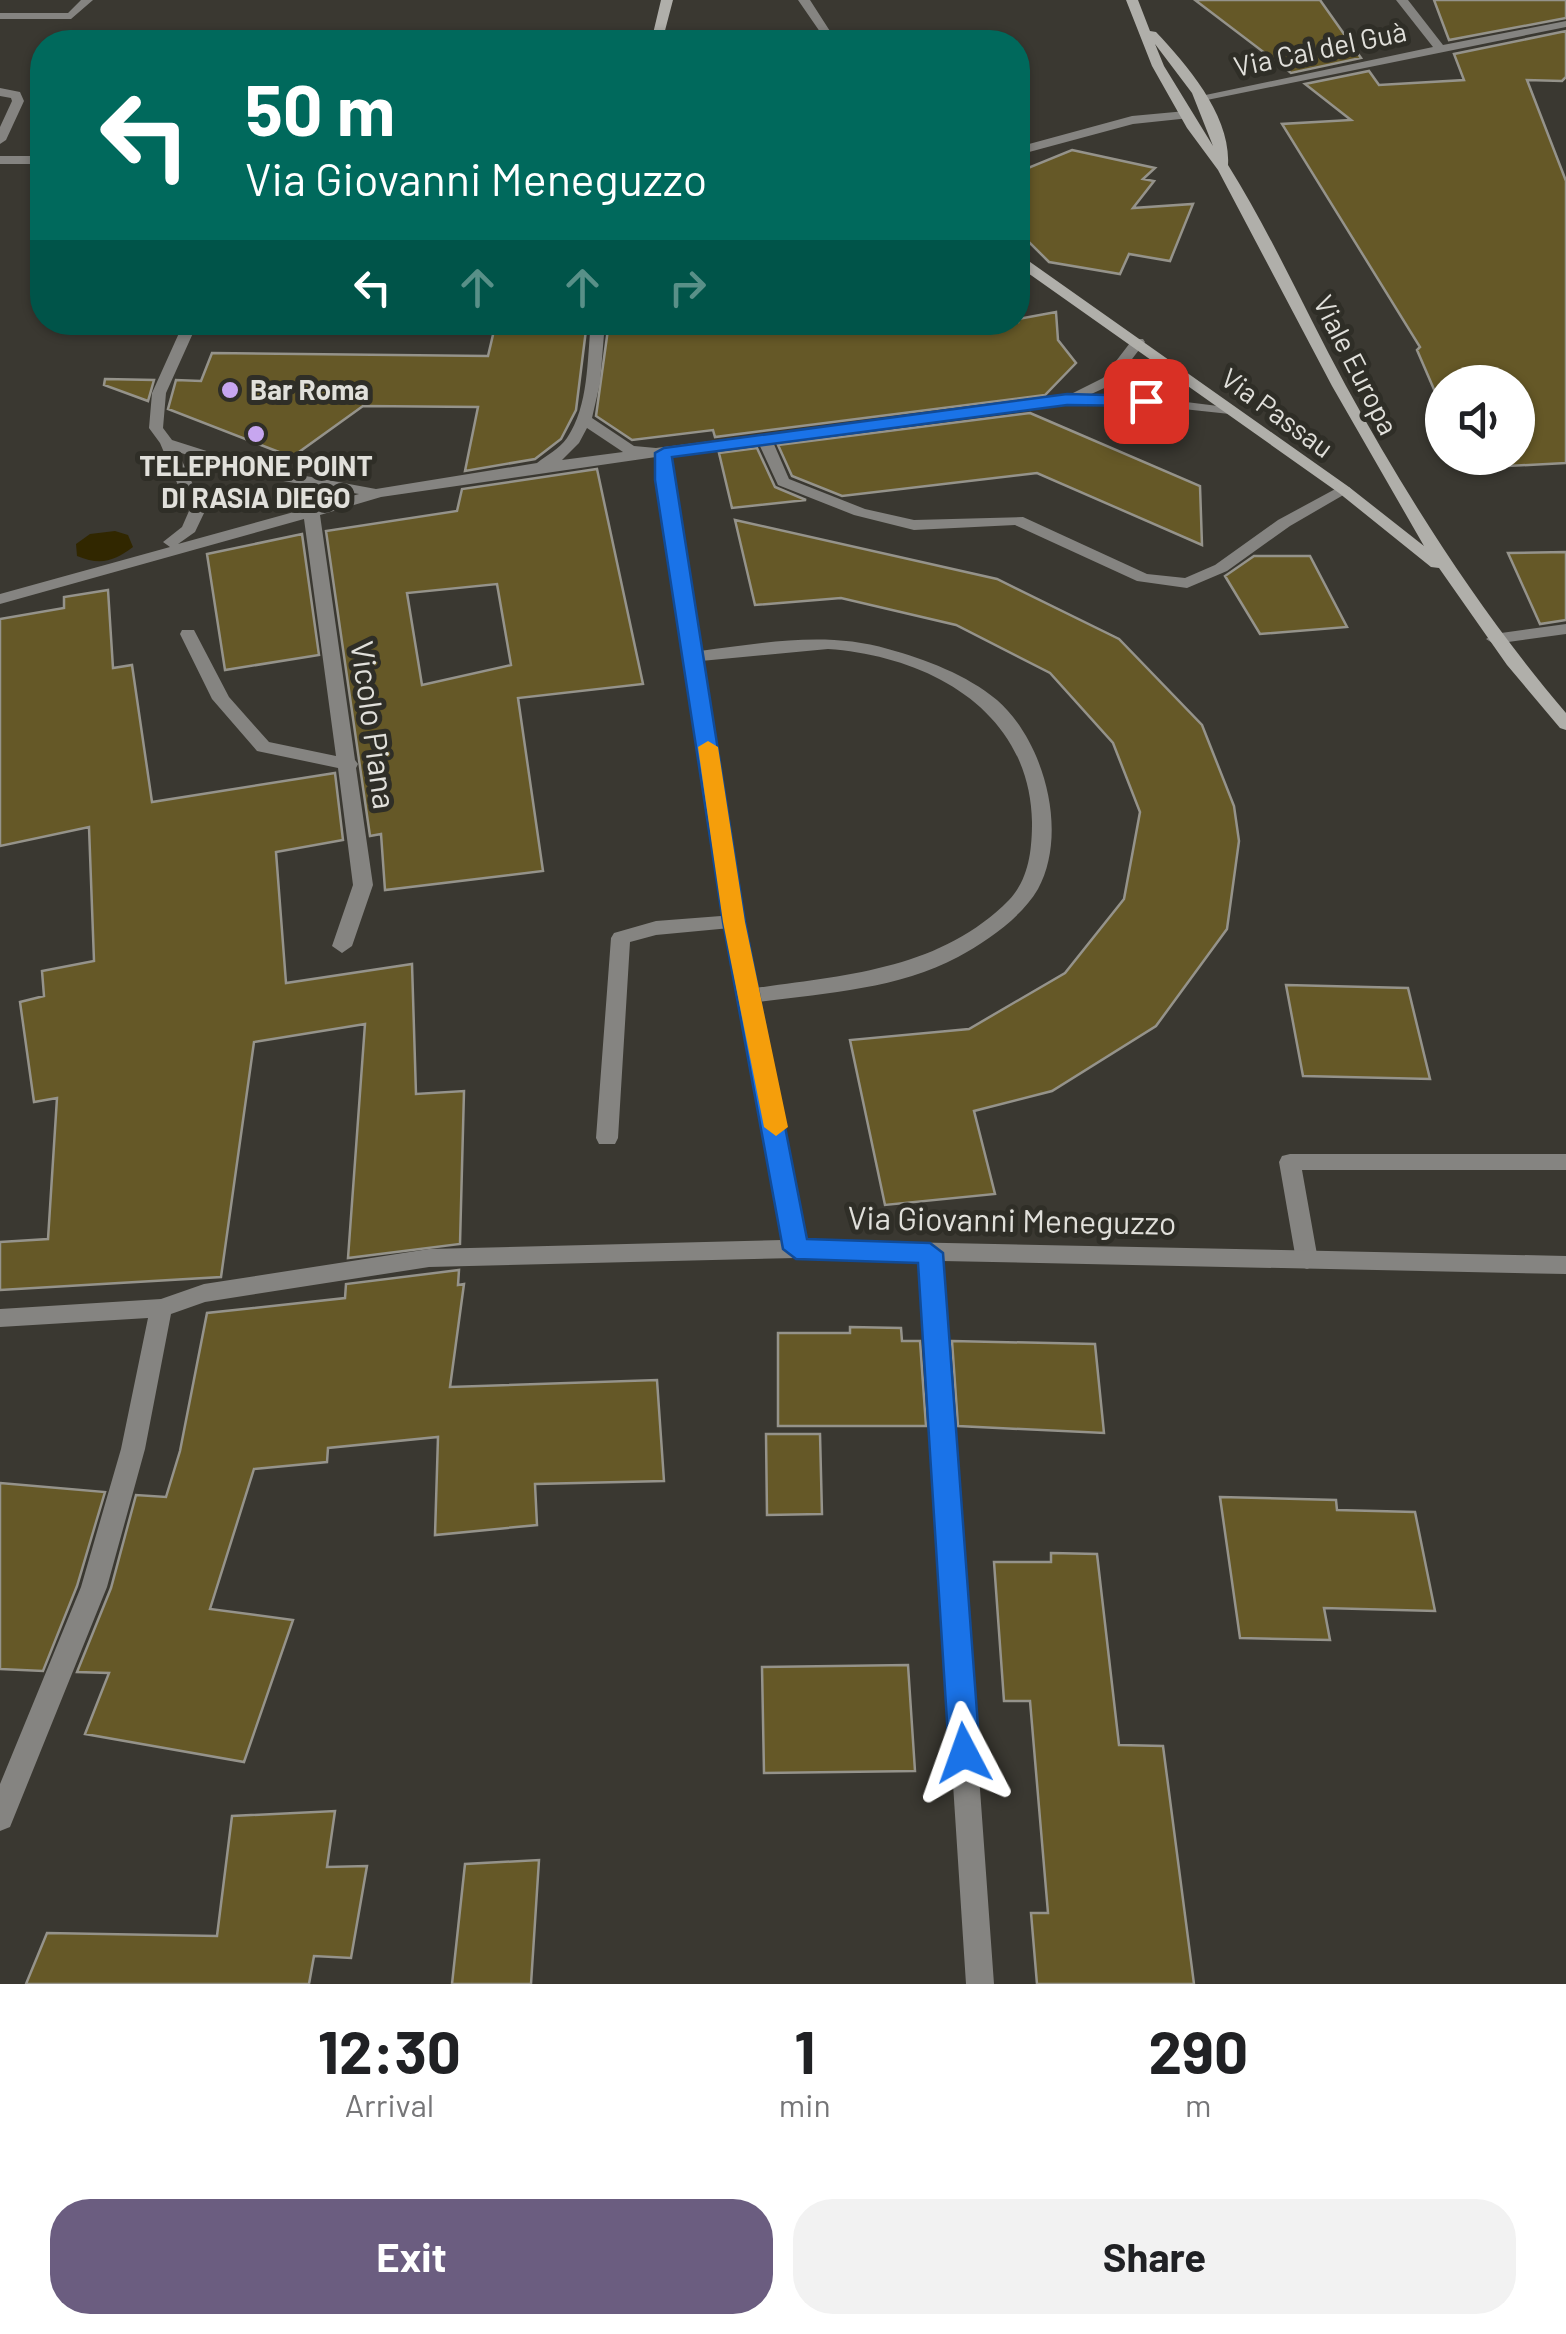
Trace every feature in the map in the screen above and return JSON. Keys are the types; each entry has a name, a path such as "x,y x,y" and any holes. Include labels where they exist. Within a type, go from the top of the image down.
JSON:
{"main road":[{"path":"659,30 667,0"},
{"name":"Viale Europa","path":"1132,0 1147,29 1158,66 1224,169 1376,459 1494,639 1566,724"},
{"name":"Viale Europa","path":"1147,29 1179,62 1202,97 1217,128 1224,169"},
{"name":"Via Passau","path":"1030,268 1344,490 1454,578"}],"street":[{"path":"0,16 70,16 88,0"},
{"path":"804,0 824,30"},
{"path":"1402,0 1440,49"},
{"name":"Via Cal del Guà","path":"1202,97 1566,24"},
{"path":"0,92 16,96 18,101 0,140"},
{"path":"1030,149 1132,120 1186,114"},
{"path":"0,160 30,160"},
{"path":"136,558 189,530 198,511 167,443 156,428 159,393 185,335"},
{"path":"533,468 561,457 586,421 596,335"},
{"path":"1067,400 1108,381 1138,342"},
{"path":"0,598 380,493 533,468 766,442 1067,400 1146,401 1234,412"},
{"path":"586,421 630,450 664,453"},
{"path":"766,442 783,482 860,512 914,525 1018,520 1143,578 1187,583 1221,568 1284,523 1344,490"},
{"path":"167,443 254,471 380,493"},
{"path":"664,453 664,480 734,922 796,1249"},
{"name":"Vicolo Piana","path":"311,510 349,764 362,884 342,946"},
{"path":"1494,639 1566,629"},
{"path":"188,634 222,699 263,747 349,764"},
{"path":"695,657 782,647 867,649 938,674 994,706 1031,762 1043,816 1031,885 993,924 940,959 860,980 750,996"},
{"path":"607,1138 621,938 656,928 734,922"},
{"path":"1308,1260 1290,1162 1566,1162"},
{"name":"Via Giovanni Meneguzzo","path":"0,1318 162,1308 204,1293 429,1258 796,1249 1566,1265"},
{"path":"930,1253 980,1984"},
{"path":"0,1817 94,1587 133,1449 162,1308"}],"shaded area":[{"path":"115,531 128,535 133,547 107,560 77,556 76,544 90,534"}],"building":[{"path":"1195,0 1320,0 1361,58 1291,73"},
{"path":"1434,0 1566,0 1566,18 1449,40"},
{"path":"1566,31 1566,77 1562,81 1527,80 1566,181 1566,463 1535,465 1535,365 1425,365 1425,369 1417,350 1420,347 1282,124 1351,120 1305,84 1369,71 1379,85 1464,80 1454,54"},
{"path":"1072,150 1155,168 1143,179 1154,181 1133,208 1193,204 1170,261 1129,254 1120,274 1049,262 1030,243 1030,167"},
{"path":"1056,312 1058,340 1076,363 1045,395 715,437 713,430 632,440 596,416 607,335 1030,335 1030,317"},
{"path":"493,335 585,335 576,410 561,439 535,459 465,471 478,407 363,406 292,457 168,409 176,380 201,381 212,353 488,356"},
{"path":"105,379 154,380 148,401 104,385"},
{"path":"1030,413 1200,486 1202,545 1037,473 842,496 792,476 778,445"},
{"path":"757,448 775,487 806,500 732,508 719,453"},
{"path":"597,469 643,684 518,698 543,871 385,890 381,834 370,836 326,531 457,511 462,489","holes":["497,584 511,665 422,685 407,593"]},
{"path":"735,520 997,579 1119,639 1202,725 1234,806 1239,841 1227,929 1156,1026 1052,1091 974,1111 995,1194 885,1205 850,1040 969,1029 1065,973 1124,899 1140,812 1113,743 1050,673 956,625 841,598 755,605"},
{"path":"302,534 319,655 225,670 207,554"},
{"path":"1566,552 1566,620 1540,624 1508,553"},
{"path":"1254,556 1310,556 1347,627 1260,634 1225,576"},
{"path":"108,590 113,668 132,665 152,802 335,773 343,840 276,852 286,983 412,964 416,1094 464,1091 460,1244 348,1258 365,1024 254,1042 221,1277 0,1290 0,1242 48,1239 57,1098 34,1102 20,1002 44,996 42,971 94,961 89,827 0,846 0,619 64,608 64,597"},
{"path":"1286,985 1408,988 1430,1079 1303,1076"},
{"path":"459,1270 458,1285 464,1284 450,1387 657,1380 664,1481 535,1484 537,1525 435,1535 438,1437 328,1448 327,1462 254,1469 210,1609 293,1620 244,1762 85,1734 109,1673 77,1672 111,1588 136,1495 166,1497 180,1451 207,1313 345,1298 346,1284"},
{"path":"850,1327 901,1328 902,1341 920,1341 926,1426 778,1426 778,1333 850,1333"},
{"path":"952,1341 1095,1344 1104,1433 958,1426"},
{"path":"766,1434 820,1434 822,1514 767,1515"},
{"path":"0,1483 105,1492 77,1586 43,1671 0,1669"},
{"path":"1220,1497 1336,1500 1337,1510 1415,1512 1435,1611 1324,1608 1330,1640 1240,1638"},
{"path":"1051,1553 1097,1554 1119,1745 1163,1746 1194,1984 1037,1984 1031,1913 1048,1913 1030,1701 1004,1701 994,1562 1051,1562"},
{"path":"908,1665 915,1771 764,1773 762,1667"},
{"path":"335,1811 327,1867 367,1866 351,1958 314,1956 309,1984 26,1984 47,1933 217,1936 232,1816"},
{"path":"539,1860 531,1984 452,1984 465,1864"}],"slow traffic":[{"path":"708,747 734,922 776,1127"}],"place":[{"name":"Bar Roma","path":"230,390"},
{"name":"TELEPHONE POINT DI RASIA DIEGO","path":"256,434"}],"route":[{"path":"964,1753 930,1253 796,1249 734,922 664,480 664,453 1067,400 1146,401"}]}
